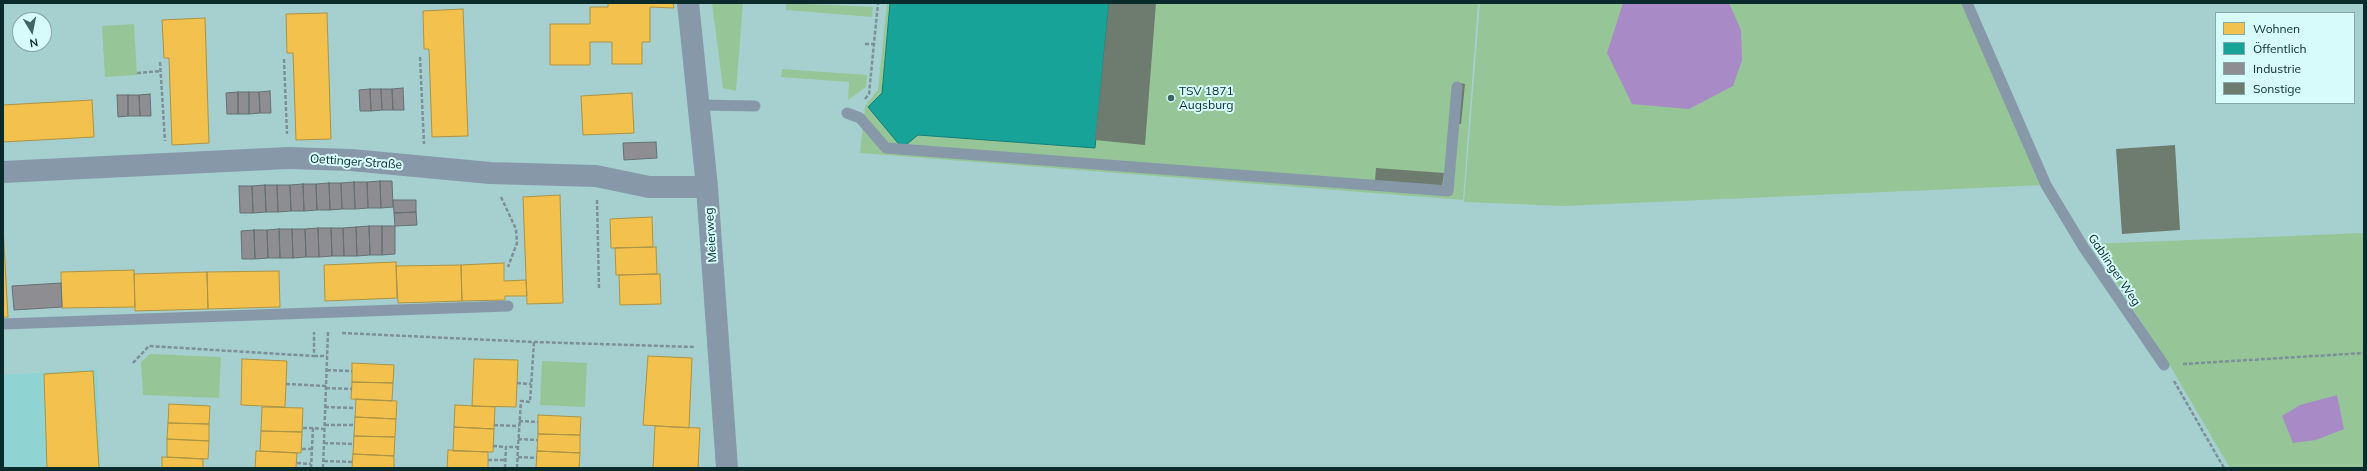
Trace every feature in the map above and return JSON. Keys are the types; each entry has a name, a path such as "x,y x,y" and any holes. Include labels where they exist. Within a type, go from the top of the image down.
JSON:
{"street":[{"name":"Meierweg","path":"688,3 707,187 727,468"},
{"name":"Oettinger Straße","path":"3,172 288,158 351,160 490,173 596,176 649,187 707,187"}],"lane":[{"name":"Gablinger Weg","path":"1967,3 2053,197 2100,273 2164,365"},
{"path":"850,113 860,118 886,148 1448,191 1457,87"},
{"path":"699,105 755,106"},
{"path":"3,324 508,306"}],"path":[{"path":"850,113 869,94 878,3"},
{"path":"865,44 874,44"},
{"path":"420,57 425,168"},
{"path":"284,59 288,158"},
{"path":"160,62 166,163"},
{"path":"137,73 161,71"},
{"path":"490,173 516,229 517,243 508,267"},
{"path":"596,176 599,288"},
{"path":"314,356 314,331 534,342 719,347"},
{"path":"323,468 328,332"},
{"path":"517,468 521,401 530,402 534,342"},
{"path":"133,363 149,346 327,356"},
{"path":"2224,468 2164,365 2364,353"},
{"path":"327,370 352,371"},
{"path":"517,383 531,384"},
{"path":"286,384 352,389"},
{"path":"326,407 355,408"},
{"path":"519,421 538,422"},
{"path":"325,425 354,426"},
{"path":"494,425 519,426"},
{"path":"303,428 325,428"},
{"path":"311,468 313,428"},
{"path":"518,439 537,440"},
{"path":"324,443 353,444"},
{"path":"493,446 518,447"},
{"path":"504,468 506,446"},
{"path":"302,450 312,449"},
{"path":"518,458 537,458"},
{"path":"488,460 505,460"},
{"path":"324,461 353,462"},
{"path":"297,463 311,464"}],"shaded area":[{"path":"1623,3 1729,3 1741,30 1742,60 1733,86 1689,109 1632,104 1607,53"},
{"path":"97,369 101,468 3,468 3,375"},
{"path":"2337,395 2344,429 2316,440 2293,443 2282,416 2300,405"}],"green space":[{"path":"712,3 743,3 736,91 723,88"},
{"path":"786,3 873,7 872,17 786,10"},
{"name":"TSV 1871 Augsburg","path":"887,3 1478,3 1463,200 860,153 865,106 878,90"},
{"path":"1480,3 1967,3 2046,185 1564,206 1464,202"},
{"path":"134,24 137,75 105,77 102,26"},
{"path":"782,69 867,75 866,87 848,100 849,82 781,77"},
{"path":"2364,233 2364,468 2230,468 2172,369 2091,244"},
{"path":"150,354 221,357 219,398 143,395 141,362"},
{"path":"542,361 587,363 585,407 540,405"}],"building: Wohnen":[{"path":"608,3 673,3 674,8 650,7 650,42 642,42 642,64 612,64 612,42 590,42 590,65 550,65 550,24 590,24 590,7 608,7"},
{"path":"463,9 468,136 432,137 429,49 424,49 423,11"},
{"path":"327,13 331,139 296,140 293,53 287,53 286,14"},
{"path":"205,18 209,143 172,145 169,58 164,58 162,20"},
{"path":"632,93 634,133 583,135 581,96"},
{"path":"92,100 94,137 3,142 3,105"},
{"path":"560,195 563,303 527,304 523,197"},
{"path":"652,217 653,247 611,248 610,219"},
{"path":"3,226 8,317 3,317"},
{"path":"656,247 657,274 616,275 615,248"},
{"path":"396,262 397,298 325,301 324,265"},
{"path":"504,263 504,281 526,280 527,296 505,296 505,300 462,301 461,265"},
{"path":"461,265 462,301 398,303 396,266"},
{"path":"134,270 135,307 62,308 61,272"},
{"path":"279,271 280,307 208,309 207,272"},
{"path":"207,272 208,309 135,311 134,274"},
{"path":"660,274 661,304 620,305 619,275"},
{"path":"648,356 692,358 689,428 643,425"},
{"path":"242,359 287,361 285,407 241,405"},
{"path":"474,359 518,360 516,407 472,406"},
{"path":"352,363 394,365 393,383 352,382"},
{"path":"93,371 99,468 47,468 44,374"},
{"path":"352,382 393,383 392,401 351,399"},
{"path":"356,399 397,401 396,419 355,417"},
{"path":"169,404 210,406 209,424 168,423"},
{"path":"455,405 495,407 494,429 454,427"},
{"path":"262,407 303,408 302,432 261,431"},
{"path":"538,415 581,417 580,435 538,434"},
{"path":"355,417 396,419 395,437 354,436"},
{"path":"168,423 209,424 209,441 167,439"},
{"path":"655,426 700,428 698,468 653,468"},
{"path":"454,427 494,429 493,452 453,451"},
{"path":"261,431 302,432 301,453 260,451"},
{"path":"538,434 580,435 580,453 537,451"},
{"path":"354,436 395,437 394,456 353,454"},
{"path":"167,439 209,441 208,459 167,457"},
{"path":"448,450 488,452 488,468 447,468"},
{"path":"256,451 297,453 296,468 255,468"},
{"path":"537,451 580,453 579,468 536,468"},
{"path":"353,454 394,456 394,468 352,468"},
{"path":"162,457 203,459 203,468 162,468"}],"building: Öffentlich":[{"path":"890,3 1109,3 1095,148 918,135 902,148 868,107 882,93"}],"building: Industrie":[{"path":"403,88 404,110 393,110 392,89"},
{"path":"370,89 381,89 382,110 371,111"},
{"path":"370,89 371,111 360,111 359,90"},
{"path":"381,89 392,89 393,110 382,110"},
{"path":"270,91 271,113 260,113 259,92"},
{"path":"238,92 249,92 249,114 238,114"},
{"path":"238,92 238,114 227,114 226,93"},
{"path":"249,92 259,92 260,113 249,114"},
{"path":"150,94 151,116 140,116 139,95"},
{"path":"117,95 128,95 128,116 118,117"},
{"path":"128,95 139,95 140,116 128,116"},
{"path":"656,142 657,158 624,160 623,143"},
{"path":"380,181 392,181 393,207 381,208"},
{"path":"380,181 381,208 368,208 367,182"},
{"path":"354,182 367,182 368,208 355,209"},
{"path":"354,182 355,209 342,209 341,183"},
{"path":"329,183 341,183 342,209 330,210"},
{"path":"329,183 330,210 317,210 316,184"},
{"path":"303,184 316,184 317,210 304,211"},
{"path":"303,184 304,211 291,211 290,185"},
{"path":"265,185 277,185 278,212 266,212"},
{"path":"265,185 266,212 253,213 252,186"},
{"path":"277,185 290,185 291,211 278,212"},
{"path":"239,186 252,186 253,213 240,213"},
{"path":"393,200 416,200 416,212 394,213"},
{"path":"416,212 417,225 395,226 394,213"},
{"path":"369,226 382,226 382,255 370,255"},
{"path":"369,226 370,255 357,256 356,227"},
{"path":"382,226 395,226 395,254 382,255"},
{"path":"356,227 357,256 344,256 343,228"},
{"path":"318,228 331,228 332,256 319,257"},
{"path":"318,228 319,257 306,257 305,229"},
{"path":"331,228 343,228 344,256 332,256"},
{"path":"279,229 292,229 293,258 280,258"},
{"path":"279,229 280,258 268,258 267,230"},
{"path":"292,229 305,229 306,257 293,258"},
{"path":"254,230 267,230 268,258 255,259"},
{"path":"254,230 255,259 242,259 241,231"},
{"path":"61,283 62,307 14,310 12,286"}],"building: Sonstige":[{"path":"1109,3 1156,3 1145,145 1095,140"},
{"path":"1460,83 1465,84 1461,124 1455,124"},
{"path":"2175,145 2180,230 2122,234 2116,149"},
{"path":"1376,168 1444,173 1442,187 1375,181"}],"place":[{"name":"TSV 1871 Augsburg","path":"1171,98"}]}
